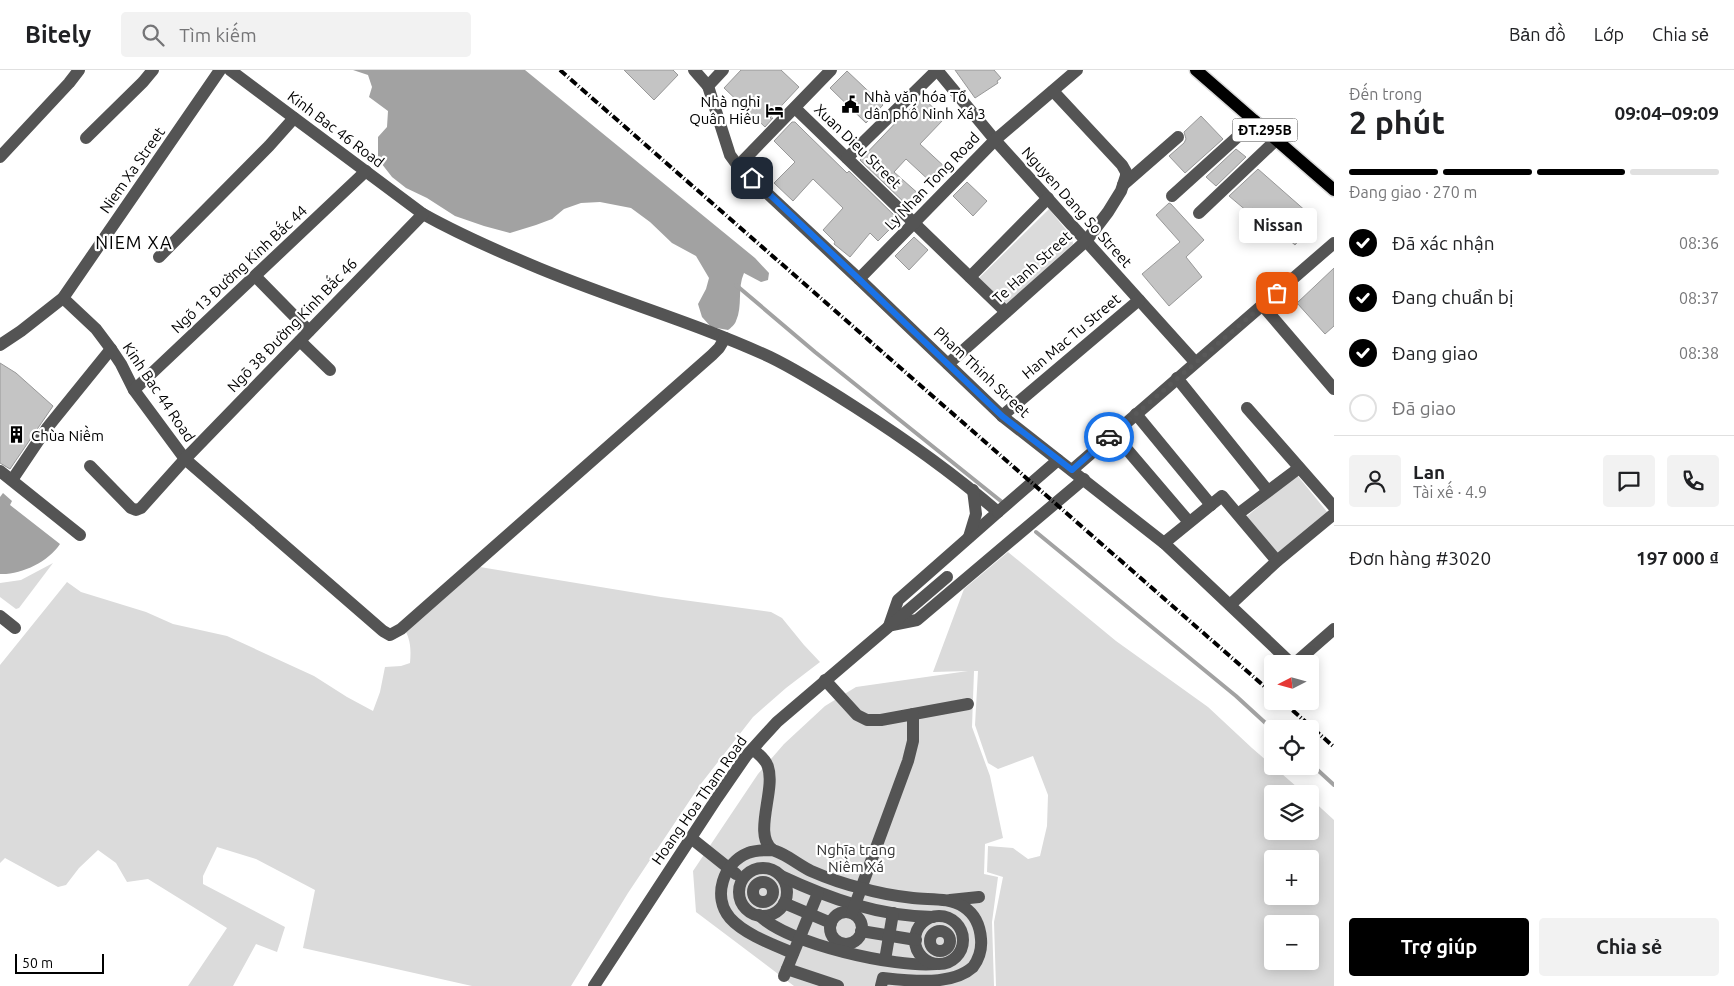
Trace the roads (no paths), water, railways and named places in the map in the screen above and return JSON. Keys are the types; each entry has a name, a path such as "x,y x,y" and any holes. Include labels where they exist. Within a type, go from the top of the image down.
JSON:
{"main road":[{"name":"ĐT.295B","path":"1196,70 1334,190"}],"street":[{"path":"0,157 79,70"},
{"path":"86,138 153,70"},
{"name":"Niem Xa Street","path":"0,344 28,326 63,298 220,70"},
{"name":"Kinh Bac 46 Road","path":"230,70 423,214 457,232 530,265 725,338 771,358 823,386 898,435 954,474 998,512"},
{"name":"Pham Thinh Street","path":"694,70 708,86 730,155 738,166 1002,416 1164,543 1283,655"},
{"path":"708,86 724,70"},
{"path":"738,166 832,70"},
{"path":"847,158 937,70"},
{"name":"Nguyen Dang So Street","path":"937,70 996,140 1195,362"},
{"name":"Ly Nhan Tong Road","path":"859,279 996,140 1077,70"},
{"path":"1053,91 1122,165 1126,172 1123,185"},
{"name":"Xuan Dieu Street","path":"795,108 1006,312"},
{"path":"159,257 269,146 294,118"},
{"path":"1172,196 1255,121"},
{"name":"Te Hanh Street","path":"948,364 1086,241 1108,212 1123,185 1178,137"},
{"path":"1200,213 1276,140"},
{"name":"Ngõ 13 Đường Kinh Bắc 44","path":"134,390 366,171"},
{"path":"970,278 1048,198"},
{"name":"Ngõ 38 Đường Kinh Bắc 46","path":"90,466 131,508 136,510 141,508 185,459 423,214"},
{"path":"1072,470 1334,243"},
{"path":"255,276 309,331"},
{"name":"Kinh Bac 44 Road","path":"63,298 96,329 121,364 134,390 185,459 383,631 390,635 401,629 712,355 725,338"},
{"name":"Han Mac Tu Street","path":"1002,416 1139,300"},
{"path":"1263,306 1334,389"},
{"path":"300,341 330,370"},
{"path":"12,480 47,428 111,349"},
{"path":"1177,378 1268,490"},
{"path":"1247,408 1334,508"},
{"path":"1136,414 1211,505"},
{"path":"1114,433 1189,522"},
{"path":"889,626 898,600 1058,460"},
{"path":"1238,514 1299,468"},
{"path":"0,471 80,535"},
{"path":"889,626 918,620 1084,479"},
{"path":"969,537 976,514 973,490"},
{"path":"1164,543 1222,496 1277,561"},
{"path":"1230,605 1277,561 1334,514"},
{"name":"Hoang Hoa Tham Road","path":"594,986 716,798 753,749 777,722 947,577"},
{"path":"0,616 15,628"},
{"path":"1304,655 1334,629"},
{"path":"825,680 857,715 867,720 881,720 968,704"},
{"path":"853,909 859,919 861,931 856,941 852,943 838,942 830,930 831,923 838,914 853,909 908,761 913,742 913,714"},
{"path":"753,749 768,766 770,780 764,836 768,846 773,850 828,878 861,888 897,896 954,902 971,912 979,925 985,938 977,961 964,976 948,982 926,983 883,978 882,986"},
{"path":"690,838 743,879"},
{"path":"773,850 748,852 740,857 729,868 722,880 721,898 728,916 738,933 761,939 793,953"},
{"path":"757,868 760,882"},
{"path":"757,868 770,869 784,881 818,893 853,909 932,919 947,917 957,924 961,930 963,941 960,952 950,962 916,964 855,955 800,937 768,923 760,914 743,904 740,897 740,888 743,879 748,873 757,868"},
{"path":"760,914 780,909 786,896 784,881"},
{"path":"773,889 784,881"},
{"path":"738,933 760,914 766,902 773,896 773,889 769,884 760,882"},
{"path":"760,882 754,887 753,894 759,902 766,902"},
{"path":"818,893 785,972 838,986"},
{"path":"740,897 753,894"},
{"path":"943,900 979,897"},
{"path":"936,964 923,958 917,948 916,940 918,931 932,919 943,900"},
{"path":"784,903 831,923"},
{"path":"885,960 893,913"},
{"path":"932,919 932,934 929,939 932,947 938,951 946,949 950,941 947,934 939,930 932,934"},
{"path":"947,934 957,924"},
{"path":"861,931 916,940"},
{"path":"963,941 985,938"},
{"path":"923,958 932,947"},
{"path":"946,949 956,958"}],"waterway":[{"path":"736,285 815,352 1002,502"},
{"path":"1036,532 1236,696 1264,722"},
{"path":"1319,771 1334,785"}],"railway":[{"path":"560,70 1264,686"},
{"path":"1292,710 1334,747"}],"place":[{"name":"Nhà văn hóa Tổ dân phố Ninh Xá 3","path":"850,105"},
{"name":"Nhà nghỉ Quân Hiếu","path":"774,110"},
{"name":"Nissan","path":"1277,293"},
{"name":"Chùa Niềm","path":"17,435"}],"district":[{"name":"NIEM XA","path":"134,242"}],"park label":[{"name":"Nghĩa trang Niềm Xá","path":"856,858"}]}
